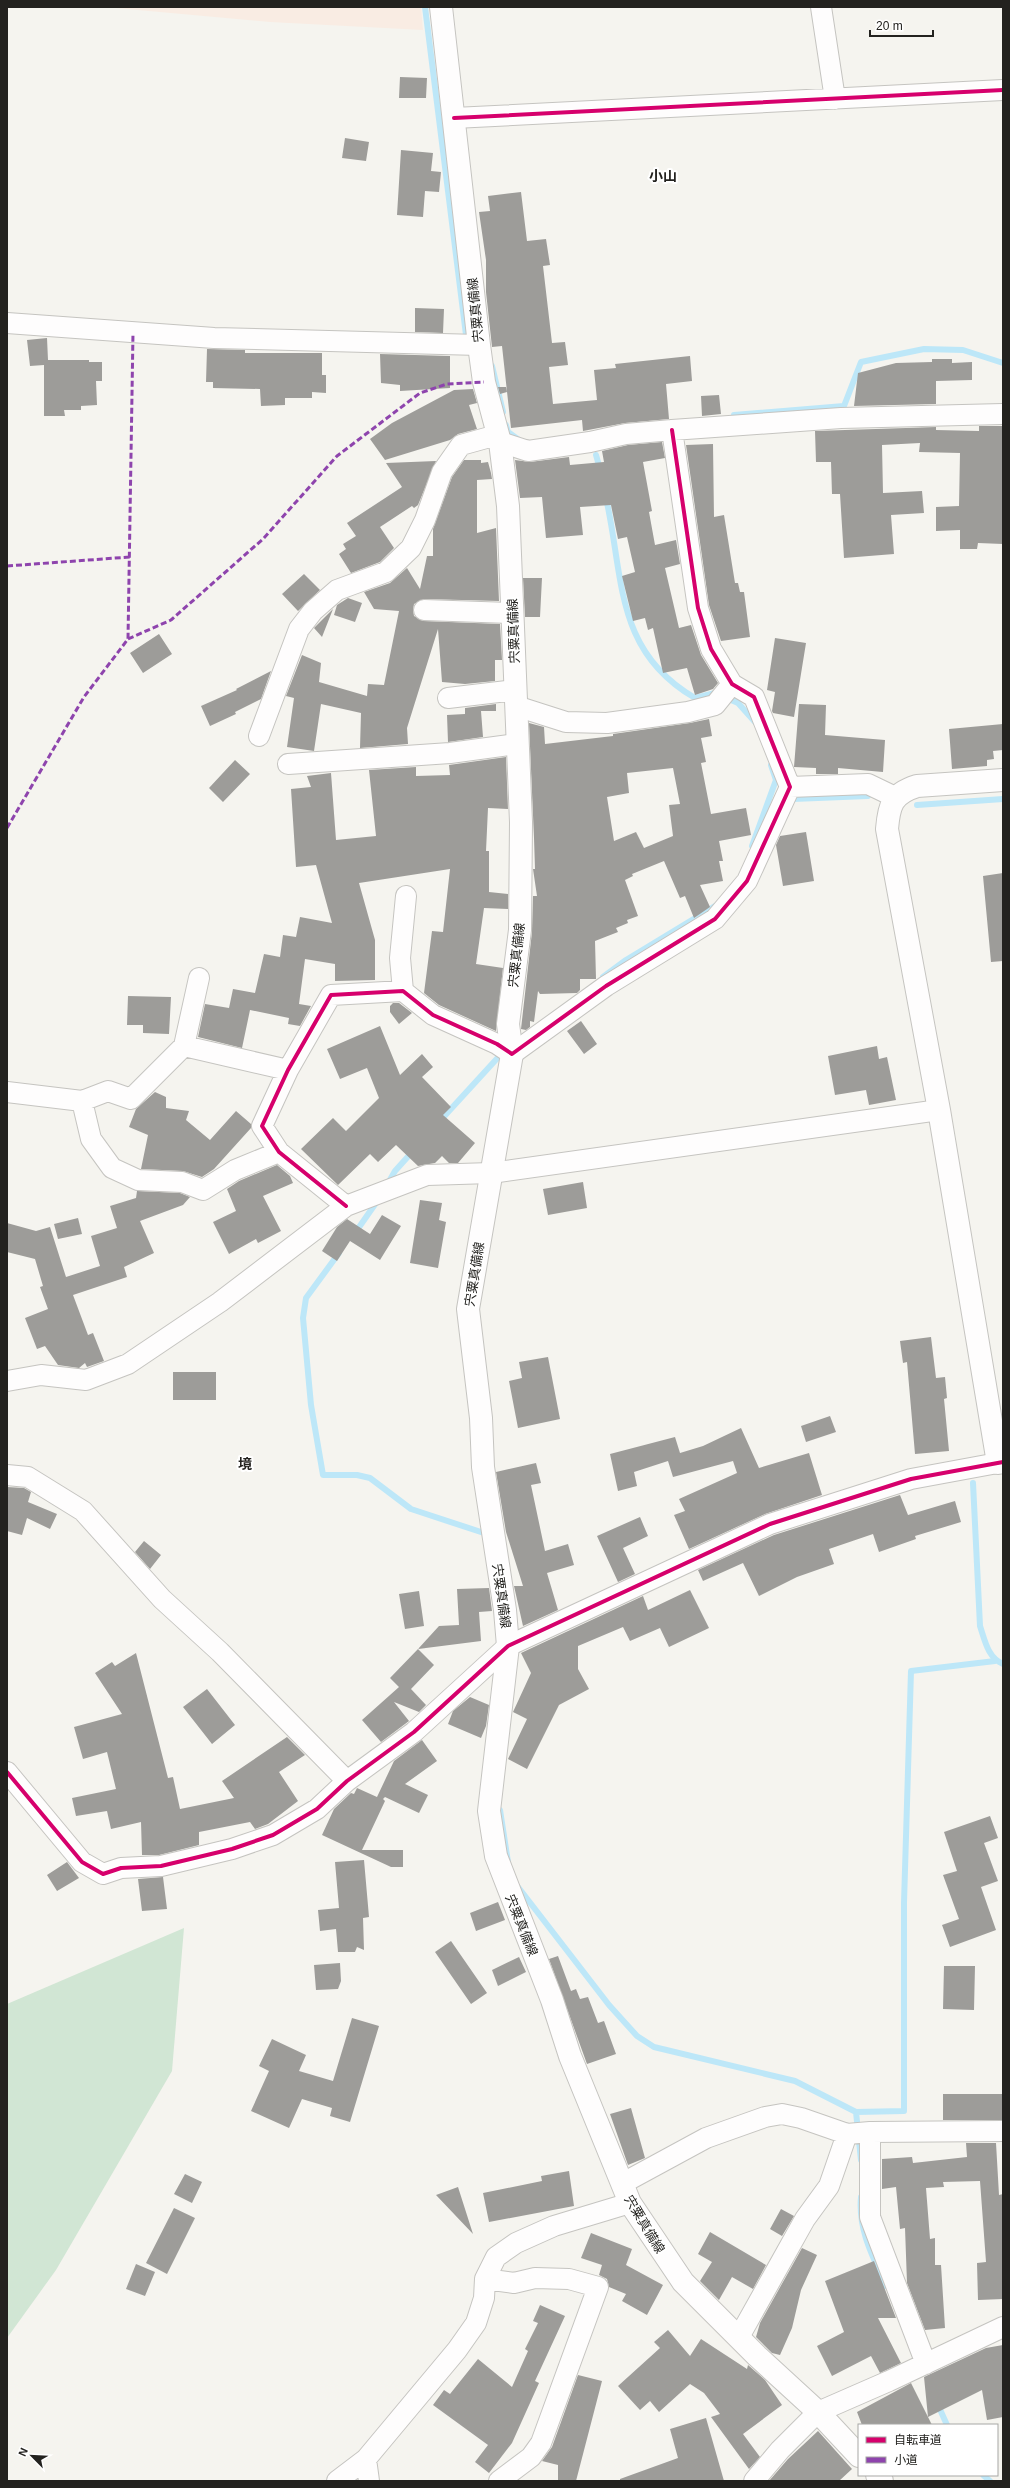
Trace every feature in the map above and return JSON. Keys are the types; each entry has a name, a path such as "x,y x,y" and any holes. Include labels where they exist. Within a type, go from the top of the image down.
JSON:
{"main road":[{"name":"宍粟真備線","path":"441,7 479,345 484,382 498,439 508,506 513,613 516,744 521,822 520,930 508,1024 512,1054 468,1309 481,1418 483,1468 505,1610 508,1646 489,1811 496,1856 552,2000 570,2056 626,2193 682,2282 818,2412 858,2455"},
{"path":"1001,1462 939,1110 887,829 889,810 896,797 904,790 917,786 1003,780"}],"street":[{"path":"821,7 835,99"},
{"path":"454,118 1003,90"},
{"path":"7,323 214,338 479,345"},
{"path":"259,736 299,629 313,611 337,590 386,572 411,548 425,520 442,472 461,445 498,439 528,451 590,442 626,434 672,430 841,418 1003,414"},
{"path":"346,1206 279,1152 262,1126 288,1070 331,995 403,991 433,1015 497,1044 512,1054 606,986 715,919 748,881 790,787 754,697 732,684 711,649 698,608 672,430"},
{"path":"424,610 513,613"},
{"path":"448,698 515,698 566,722 607,723 688,712 715,705 732,684"},
{"path":"288,764 450,753 516,744"},
{"path":"790,787 868,784 896,797"},
{"path":"403,991 400,958 406,896"},
{"path":"7,1092 82,1101 108,1090 131,1099 184,1046 199,978"},
{"path":"184,1046 288,1070"},
{"path":"82,1101 91,1139 95,1145 112,1168 138,1180 182,1182 203,1190 235,1170 279,1152"},
{"path":"7,1381 41,1375 86,1380 128,1364 220,1302 346,1206 427,1175 491,1173 939,1110"},
{"path":"7,1772 82,1862 103,1874 120,1868 168,1864 232,1849 273,1835 317,1809 347,1781 414,1732 508,1646 770,1524 911,1479 1001,1462"},
{"path":"7,1475 28,1477 83,1511 162,1599 226,1658 347,1781"},
{"path":"337,2481 366,2460 457,2350 476,2323 484,2298 485,2279 496,2257 516,2243 626,2193 706,2138 765,2117 782,2114 801,2118 847,2134 870,2132 1003,2131"},
{"path":"870,2132 870,2218 926,2364"},
{"path":"738,2337 805,2219 829,2186 847,2134"},
{"path":"485,2279 514,2283 535,2278 569,2279 598,2287 541,2442 531,2457 499,2481"},
{"path":"754,2481 780,2450 818,2412 926,2364 1003,2327"},
{"path":"366,2460 369,2481"}],"shaded area":[{"path":"105,7 421,7 423,30 270,22"}],"green space":[{"path":"184,1928 172,2071 56,2270 7,2338 7,2004"}],"building":[{"path":"400,77 427,78 426,98 399,98"},
{"path":"345,138 369,142 366,161 342,158"},
{"path":"401,150 433,153 431,171 441,172 439,192 425,191 423,217 397,215"},
{"path":"521,192 527,241 546,239 550,265 543,266 552,343 565,342 568,365 549,367 553,404 597,400 594,370 616,368 615,364 690,356 692,381 666,384 669,419 625,423 583,431 582,420 511,428 502,346 492,347 486,292 486,260 479,212 490,211 488,196"},
{"path":"415,308 444,309 443,333 415,332"},
{"path":"47,338 48,360 89,360 89,362 102,362 102,381 96,381 97,405 81,406 81,410 64,410 65,416 44,416 44,365 30,366 27,340"},
{"path":"207,349 245,350 245,353 322,353 322,375 326,375 326,393 312,392 312,398 285,398 285,405 261,406 260,389 213,388 213,382 206,382"},
{"path":"380,354 450,356 450,388 400,391 400,385 381,383"},
{"path":"932,359 952,359 952,363 972,362 972,380 936,381 936,404 854,406 858,373 896,363 932,362"},
{"path":"498,387 506,387 507,392 500,394"},
{"path":"473,389 477,403 469,405 477,429 458,434 450,440 385,460 370,439 392,423 454,390"},
{"path":"719,395 721,414 702,416 701,396"},
{"path":"979,426 1003,426 1003,544 978,543 977,549 960,549 960,530 936,531 936,507 959,506 960,453 919,452 920,443 882,445 883,493 922,491 924,513 891,515 894,554 844,558 840,494 832,494 831,462 816,462 815,431 936,427 936,430 979,431"},
{"path":"662,442 665,458 643,462 652,511 649,512 655,545 676,540 680,564 665,568 679,628 691,625 701,655 718,683 713,689 695,695 687,668 663,673 653,628 648,630 645,618 633,621 622,576 635,572 627,537 618,539 611,505 580,507 583,535 546,538 542,497 520,498 515,460 530,462 569,457 570,465 604,462 602,451 628,445"},
{"path":"713,444 714,517 724,515 735,583 738,583 740,592 744,592 750,637 721,641 709,605 686,445"},
{"path":"464,460 481,460 481,463 488,462 491,473 492,479 477,480 477,533 496,528 499,601 424,599 414,604 413,610 414,616 423,621 500,624 502,660 495,660 495,681 465,684 442,682 438,629 407,728 408,744 360,748 361,713 321,704 314,751 287,747 294,698 286,696 302,655 321,663 319,682 367,696 368,684 384,685 399,611 374,609 364,592 390,583 407,568 420,589 427,556 433,556 433,529 452,477"},
{"path":"436,461 418,505 414,508 412,506 380,527 394,548 380,562 351,573 339,554 346,549 343,544 356,536 347,523 402,487 386,463"},
{"path":"304,574 320,590 298,611 282,594"},
{"path":"523,578 542,578 540,617 525,617"},
{"path":"348,598 362,603 355,622 334,615 337,605"},
{"path":"333,609 322,637 314,628"},
{"path":"159,634 172,654 143,673 130,653"},
{"path":"775,638 806,643 794,717 773,713 772,711 775,692 767,690"},
{"path":"271,671 261,699 235,712 236,714 210,726 201,706 237,690 236,689"},
{"path":"496,704 496,711 481,711 483,737 448,742 447,715 465,714 465,708"},
{"path":"799,704 826,705 825,735 885,740 883,772 838,768 838,774 816,774 816,768 794,767"},
{"path":"709,719 712,736 701,738 706,762 701,763 711,814 746,808 751,835 719,841 723,861 719,861 723,881 700,885 710,907 694,918 685,896 680,898 664,861 632,874 633,876 625,880 638,916 627,920 628,923 616,928 618,932 595,941 596,979 580,979 580,990 577,993 540,994 538,991 534,1022 530,1021 530,1027 526,1030 521,1029 532,932 533,896 537,896 533,869 535,869 529,723 544,727 545,744 613,736 613,734","holes":["673,768 680,804 669,805 673,836 644,848 636,832 614,841 607,797 629,793 627,773"]},
{"path":"1003,724 1003,750 993,751 994,759 987,760 987,766 952,769 949,729"},
{"path":"506,757 508,809 488,808 486,851 489,851 489,892 508,894 508,909 484,908 476,964 503,968 496,1031 439,1005 424,993 432,931 443,932 450,869 359,883 375,940 375,980 335,981 335,964 305,959 299,1004 311,1006 300,1026 288,1024 289,1018 250,1010 242,1048 198,1037 205,1004 229,1008 233,989 255,993 264,954 280,957 283,935 296,937 300,917 332,923 316,865 296,867 291,789 311,787 307,776 331,773 336,840 376,836 369,770 416,767 416,776 450,775 449,765"},
{"path":"235,760 250,774 223,802 209,788"},
{"path":"806,832 814,881 783,886 776,845 780,836"},
{"path":"1003,873 1003,961 991,962 983,876"},
{"path":"128,996 171,997 169,1034 143,1033 143,1025 127,1025"},
{"path":"393,1003 399,1003 412,1013 399,1024 390,1012 390,1006"},
{"path":"581,1021 597,1044 584,1054 567,1031"},
{"path":"380,1026 400,1075 422,1054 433,1067 422,1077 451,1107 443,1115 475,1143 458,1163 449,1163 442,1156 435,1163 418,1166 396,1145 378,1162 370,1154 338,1185 301,1149 333,1118 346,1131 379,1098 367,1068 340,1079 327,1049"},
{"path":"877,1046 879,1059 887,1057 896,1100 869,1105 866,1090 835,1095 828,1056"},
{"path":"155,1092 166,1097 166,1108 189,1111 186,1120 210,1140 236,1111 251,1124 251,1128 214,1169 202,1177 183,1171 141,1169 148,1135 129,1127 136,1109"},
{"path":"277,1165 290,1176 293,1183 263,1196 281,1231 258,1243 256,1239 229,1254 213,1222 236,1211 227,1189 239,1181"},
{"path":"583,1182 587,1208 548,1215 543,1189"},
{"path":"137,1191 180,1193 190,1197 183,1205 140,1221 154,1253 124,1267 127,1277 73,1295 88,1335 93,1333 104,1361 87,1367 85,1363 79,1368 58,1365 45,1346 37,1349 25,1318 48,1309 40,1287 43,1286 35,1259 7,1252 7,1223 36,1231 50,1227 66,1277 100,1266 91,1236 117,1228 110,1206 136,1198"},
{"path":"420,1200 442,1203 439,1220 446,1222 438,1268 410,1263"},
{"path":"382,1215 401,1226 380,1260 350,1241 337,1261 322,1251 337,1227 347,1219 370,1234"},
{"path":"78,1218 82,1234 58,1239 54,1224"},
{"path":"931,1337 936,1378 945,1377 947,1398 944,1399 949,1451 915,1454 907,1362 903,1363 900,1341"},
{"path":"548,1357 560,1419 518,1428 509,1381 522,1378 519,1362"},
{"path":"173,1372 216,1372 216,1400 173,1400"},
{"path":"830,1416 836,1432 806,1442 801,1426"},
{"path":"741,1428 759,1468 809,1453 822,1495 765,1514 689,1549 674,1515 685,1511 679,1499 737,1473 733,1461 673,1477 668,1461 634,1472 637,1486 618,1491 610,1454 675,1437 680,1453 703,1446"},
{"path":"536,1463 541,1483 531,1485 545,1551 568,1544 574,1565 547,1573 558,1610 523,1626 514,1586 523,1586 506,1532 496,1472"},
{"path":"7,1487 24,1488 31,1492 28,1502 57,1514 50,1529 27,1518 22,1535 7,1531"},
{"path":"900,1495 908,1515 955,1501 961,1522 915,1536 916,1539 879,1552 873,1534 829,1549 834,1564 797,1577 759,1596 743,1563 703,1581 698,1570 774,1535"},
{"path":"640,1517 648,1536 623,1548 635,1574 618,1582 597,1536"},
{"path":"144,1541 161,1555 150,1569 135,1552"},
{"path":"489,1588 492,1611 479,1612 481,1641 418,1649 439,1626 459,1625 457,1589"},
{"path":"690,1590 709,1628 669,1647 660,1628 630,1641 623,1627 578,1646 578,1669 589,1689 559,1705 527,1769 508,1759 527,1719 513,1712 531,1673 521,1653 643,1596 648,1610"},
{"path":"419,1591 424,1626 405,1629 399,1594"},
{"path":"418,1649 434,1665 411,1689 426,1705 419,1712 394,1702 409,1721 381,1742 362,1720 399,1687 390,1678"},
{"path":"136,1653 168,1778 173,1777 180,1809 234,1798 222,1781 287,1737 305,1755 279,1772 298,1801 268,1824 255,1829 250,1822 199,1832 199,1845 159,1855 142,1855 141,1822 111,1829 107,1811 76,1816 72,1798 116,1789 107,1752 83,1759 74,1727 122,1714 95,1673 112,1662 115,1666"},
{"path":"207,1689 235,1725 212,1744 183,1707"},
{"path":"470,1697 489,1705 486,1726 481,1738 448,1724 453,1711"},
{"path":"422,1740 437,1761 405,1784 428,1795 419,1813 385,1797 383,1799 385,1801 362,1850 403,1850 403,1867 391,1867 322,1835 334,1809 351,1793 354,1794 357,1788 377,1797 394,1761"},
{"path":"990,1816 998,1838 984,1843 998,1881 981,1887 996,1930 950,1947 942,1925 959,1919 943,1875 957,1871 944,1832"},
{"path":"364,1860 369,1917 363,1918 364,1950 357,1947 355,1952 338,1952 336,1929 320,1931 318,1910 339,1908 335,1862"},
{"path":"67,1862 79,1878 57,1891 47,1875"},
{"path":"163,1877 167,1909 142,1911 138,1879"},
{"path":"498,1902 505,1920 476,1931 470,1913"},
{"path":"451,1941 487,1993 471,2004 435,1952"},
{"path":"558,1956 571,1991 576,1989 580,1999 588,1997 598,2023 604,2021 616,2054 587,2064 549,1959"},
{"path":"519,1957 526,1972 498,1986 492,1970"},
{"path":"340,1963 341,1981 338,1989 316,1990 314,1965"},
{"path":"944,1966 975,1966 974,2010 943,2009"},
{"path":"352,2018 379,2026 350,2122 330,2116 332,2108 302,2099 289,2128 251,2111 269,2071 259,2066 272,2039 306,2055 299,2071 333,2081"},
{"path":"943,2094 1003,2094 1003,2120 943,2120"},
{"path":"631,2108 645,2158 628,2165 610,2114"},
{"path":"966,2143 996,2143 999,2195 1003,2194 1003,2299 978,2300 977,2263 986,2262 980,2181 943,2182 944,2187 926,2188 930,2239 935,2238 935,2265 941,2265 945,2328 925,2330 907,2283 905,2228 900,2229 896,2187 882,2189 882,2159 912,2157 913,2163 967,2157"},
{"path":"569,2171 574,2206 489,2222 483,2193 542,2181 541,2176"},
{"path":"185,2174 202,2182 192,2203 174,2194"},
{"path":"458,2187 473,2234 436,2195"},
{"path":"174,2208 195,2218 167,2274 146,2263"},
{"path":"781,2209 794,2216 782,2236 770,2229"},
{"path":"710,2232 766,2265 753,2289 732,2277 719,2300 700,2281 712,2262 698,2254"},
{"path":"591,2233 632,2249 626,2265 663,2285 647,2315 622,2301 626,2294 609,2287 607,2279 599,2275 602,2265 581,2258"},
{"path":"802,2248 817,2255 801,2290 792,2328 780,2355 772,2353 756,2337 760,2323"},
{"path":"874,2261 896,2318 878,2318 901,2363 880,2373 871,2356 832,2376 817,2346 844,2332 825,2281"},
{"path":"136,2264 155,2272 145,2296 126,2289"},
{"path":"540,2305 565,2316 535,2381 539,2383 512,2443 489,2473 475,2462 488,2445 433,2405 444,2390 450,2394 478,2359 512,2387 528,2351 525,2349 538,2323 533,2321"},
{"path":"668,2330 690,2356 701,2339 747,2369 748,2365 765,2380 782,2405 743,2434 760,2457 749,2469 711,2417 720,2414 704,2393 690,2384 659,2412 650,2401 640,2410 618,2386 660,2348 654,2342"},
{"path":"1003,2345 1003,2417 987,2420 982,2390 928,2417 924,2377 986,2348"},
{"path":"578,2375 602,2381 576,2481 558,2481 558,2465 542,2461 552,2447"},
{"path":"911,2383 932,2424 862,2424 857,2412"},
{"path":"706,2418 724,2481 620,2481 620,2479 678,2458 670,2429"},
{"path":"818,2431 852,2469 839,2481 769,2481 788,2459"}],"waterway":[{"path":"425,7 466,335"},
{"path":"734,415 844,406 861,362 924,349 963,350 1003,363"},
{"path":"492,366 503,412"},
{"path":"506,425 508,432 519,440"},
{"path":"596,455 600,469"},
{"path":"606,498 627,610 636,635 649,658 669,679 695,698 715,693 738,703 755,722"},
{"path":"752,846 776,780 771,765"},
{"path":"793,799 868,796"},
{"path":"917,805 1003,799"},
{"path":"603,977 626,960 715,906"},
{"path":"439,1122 503,1052"},
{"path":"387,1185 395,1171 413,1151"},
{"path":"355,1233 378,1200"},
{"path":"339,1253 306,1298 303,1318 311,1405 323,1475 357,1475 370,1478 411,1509 490,1535"},
{"path":"973,1483 980,1626 990,1653 994,1658 1003,1664"},
{"path":"856,2112 904,2111 904,1903 911,1671 995,1661"},
{"path":"500,1810 508,1862"},
{"path":"518,1887 609,2005 637,2036 654,2047 795,2081 856,2112 861,2160"},
{"path":"861,2197 864,2232 886,2286"},
{"path":"938,2405 947,2424"},
{"path":"984,2476 990,2481"}],"marked path":[{"path":"7,828 84,697 128,639 133,333"},
{"path":"128,639 171,620 263,539 337,456 420,393 447,384 484,382"},
{"path":"7,566 130,557"}],"cycle path":[{"path":"454,118 1003,90"},
{"path":"346,1206 279,1152 262,1126 288,1070 331,995 403,991 433,1015 497,1044 512,1054 606,986 715,919 747,881 790,787 754,697 732,684 711,649 698,608 672,430"},
{"path":"7,1772 82,1862 103,1874 121,1868 161,1866 232,1849 273,1835 317,1809 347,1781 414,1732 508,1646 770,1524 911,1479 1003,1462"}],"district":[{"name":"小山","path":"663,176"},
{"name":"境","path":"245,1464"}]}
